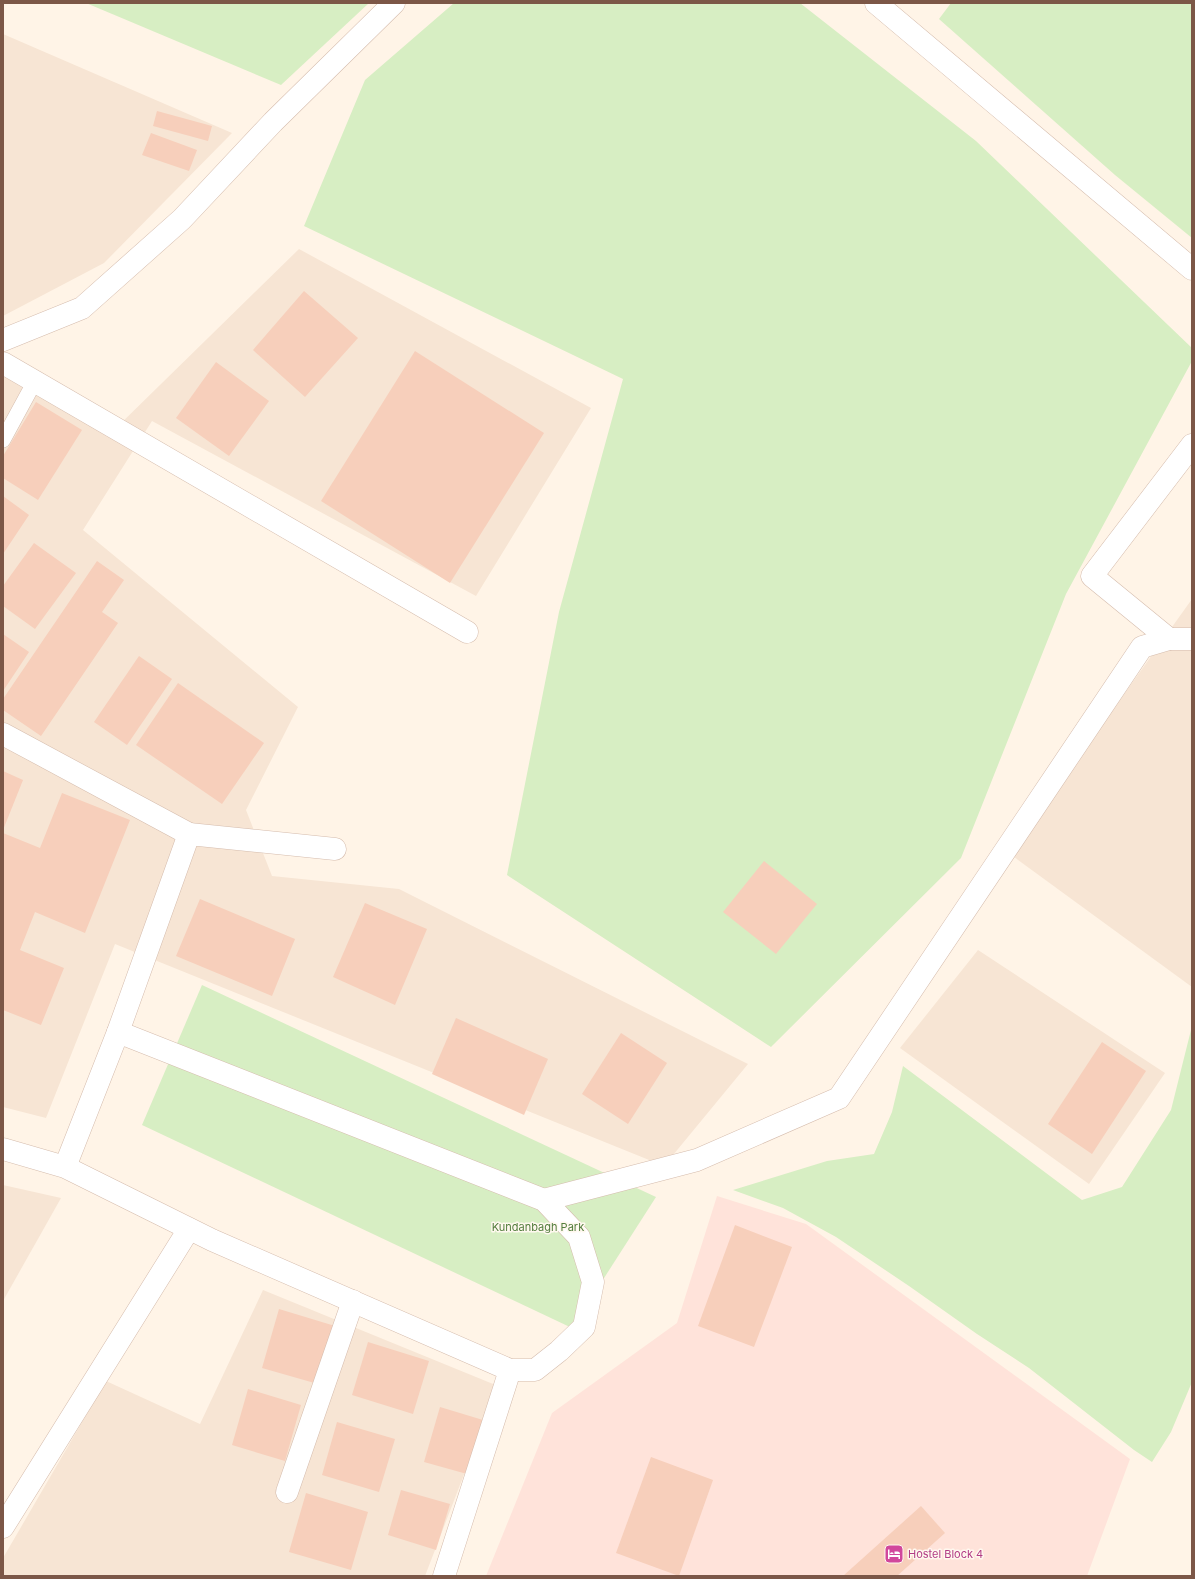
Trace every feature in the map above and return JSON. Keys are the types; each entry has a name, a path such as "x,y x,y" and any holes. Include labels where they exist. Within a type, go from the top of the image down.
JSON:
{"street":[{"path":"3,340 82,308 182,219 273,122 394,3"},
{"path":"888,7 1192,269"},
{"path":"3,363 467,632"},
{"path":"1170,639 1092,576 1192,445"},
{"path":"544,1200 697,1160 839,1098 1142,647 1170,639 1192,639"},
{"path":"3,734 189,834 335,849"},
{"path":"65,1167 118,1032 189,834"},
{"path":"3,1149 65,1167 189,1229 510,1370 535,1370 559,1352 584,1327 593,1282 579,1237 544,1200 118,1032"},
{"path":"3,1527 189,1229"},
{"path":"286,1492 353,1302"},
{"path":"444,1576 510,1370"}],"lane":[{"path":"3,440 35,381"}],"shaded area":[{"path":"3,34 232,133 104,263 3,316"},
{"path":"299,249 591,408 476,596 152,421 83,530 298,707 246,810 272,876 399,889 748,1064 664,1166 115,944 46,1118 3,1107 3,372 113,431"},
{"path":"1192,599 1192,987 1010,854"},
{"path":"978,950 1165,1073 1089,1184 900,1048"},
{"path":"3,1185 61,1198 3,1301"},
{"path":"717,1196 806,1224 1130,1459 1087,1576 486,1576 552,1413 677,1323"},
{"path":"263,1290 498,1386 425,1576 3,1576 3,1558 106,1381 200,1424"}],"green space":[{"path":"86,3 369,3 281,85"},
{"path":"454,3 800,3 976,141 1192,348 1192,361 1066,594 961,858 771,1047 507,875 559,612 623,379 304,226 365,80"},
{"path":"951,3 1192,3 1192,238 1115,175 939,19"},
{"name":"Kundanbagh Park","path":"202,985 656,1197 572,1328 142,1125"},
{"path":"1192,1026 1192,1382 1171,1432 1152,1462 1134,1450 1029,1368 836,1237 783,1208 733,1190 827,1161 874,1154 892,1112 903,1066 1082,1200 1122,1187 1171,1110"}],"building":[{"path":"157,111 212,126 208,141 153,126"},
{"path":"151,133 197,150 189,171 142,155"},
{"path":"304,291 358,338 305,397 253,350"},
{"path":"415,351 544,433 450,583 321,501"},
{"path":"216,362 269,401 229,456 176,418"},
{"path":"36,402 82,430 38,500 3,478 3,456"},
{"path":"3,496 29,515 3,554"},
{"path":"34,543 76,573 35,629 3,606 3,586"},
{"path":"97,561 124,580 102,612 118,623 41,736 3,710 3,699"},
{"path":"3,634 29,652 3,691"},
{"path":"139,656 172,679 127,745 94,722"},
{"path":"178,683 264,743 222,804 136,745"},
{"path":"3,771 23,780 3,830"},
{"path":"62,793 130,820 85,933 35,912 20,950 64,968 41,1025 3,1010 3,833 40,848"},
{"path":"764,861 817,904 776,954 723,912"},
{"path":"200,899 295,939 272,996 176,956"},
{"path":"365,903 427,929 395,1005 333,977"},
{"path":"456,1018 548,1059 524,1115 432,1074"},
{"path":"621,1033 667,1063 628,1124 582,1094"},
{"path":"1102,1042 1146,1071 1092,1154 1048,1124"},
{"path":"735,1225 792,1247 754,1347 698,1326"},
{"path":"279,1309 335,1326 318,1384 262,1368"},
{"path":"368,1342 429,1361 413,1414 352,1395"},
{"path":"248,1389 301,1405 285,1461 232,1445"},
{"path":"440,1407 483,1420 467,1474 424,1462"},
{"path":"337,1422 395,1439 379,1492 322,1475"},
{"path":"651,1457 713,1480 679,1576 616,1553"},
{"path":"401,1490 450,1504 436,1550 388,1535"},
{"path":"306,1493 368,1512 351,1570 289,1552"},
{"name":"Hostel Block 4","path":"921,1506 945,1533 897,1576 843,1576"}],"place":[{"name":"Hostel Block 4","path":"894,1554"}]}
